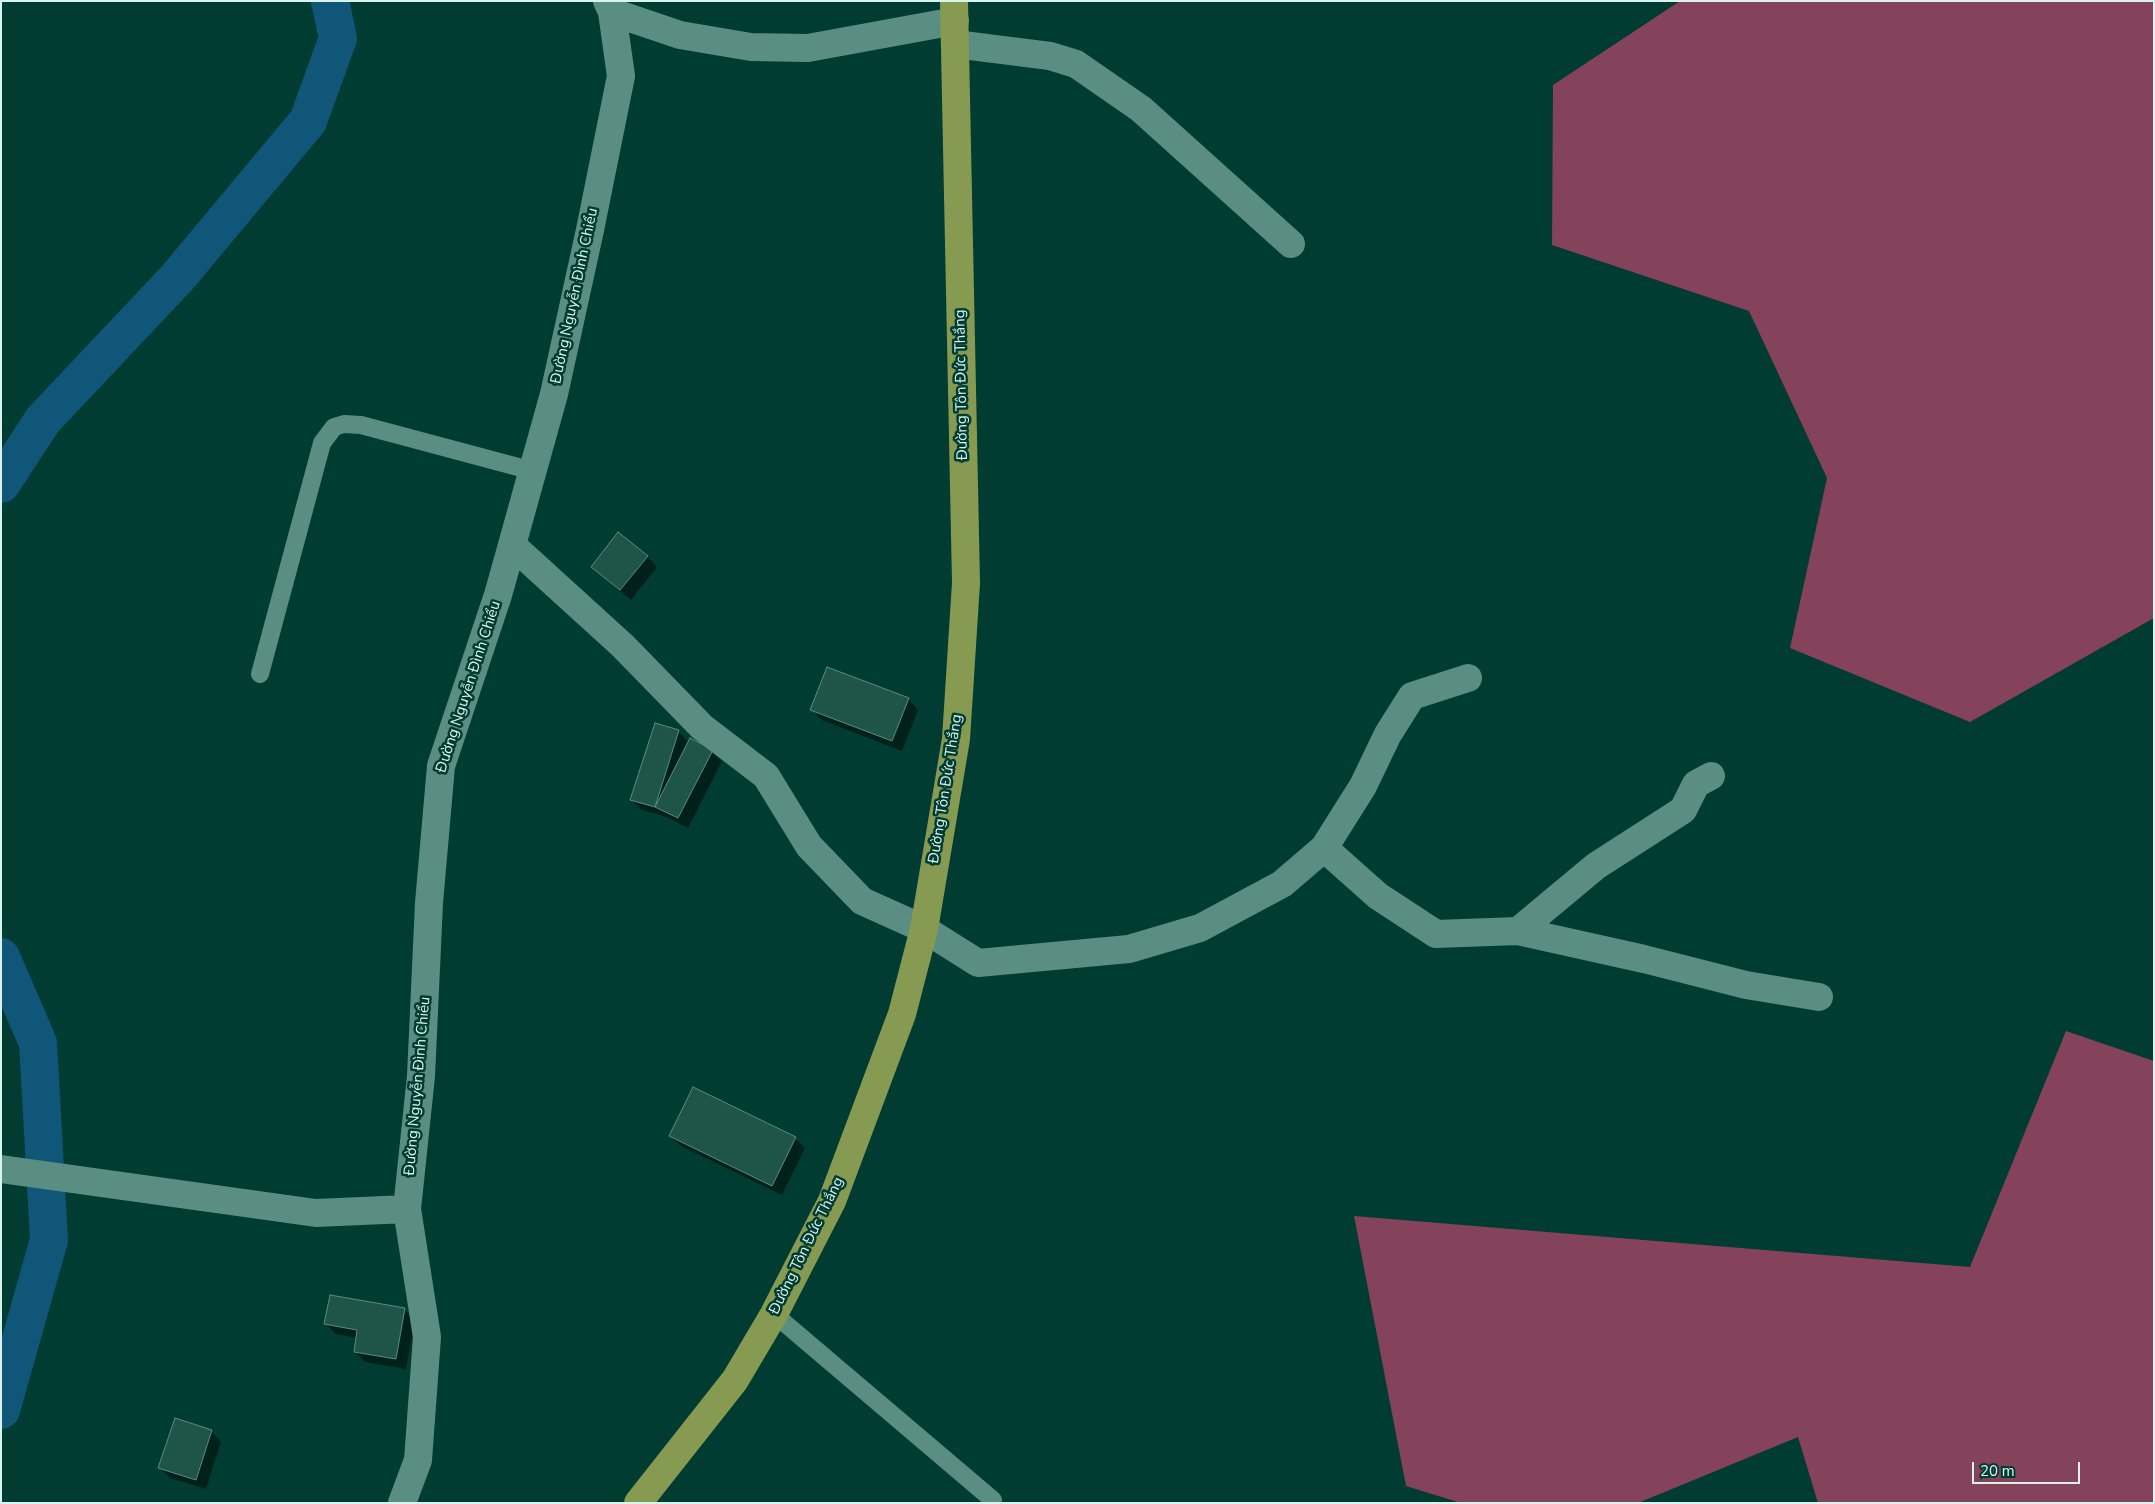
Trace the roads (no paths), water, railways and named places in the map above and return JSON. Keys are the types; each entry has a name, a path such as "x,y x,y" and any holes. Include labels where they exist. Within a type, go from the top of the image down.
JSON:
{"highway":[{"name":"Đường Tôn Đức Thắng","path":"638,1503 735,1380 774,1314 832,1201 902,1014 924,929 956,739 966,583 954,22"}],"street":[{"path":"609,7 680,35 751,47 808,48 954,22 1076,64 1141,109 1291,244"},
{"name":"Đường Nguyễn Đình Chiểu","path":"402,1503 418,1460 427,1337 407,1210 422,1076 429,903 441,766 498,596 554,394 621,76 609,7"},
{"path":"512,546 622,646 702,727 766,776 809,846 862,901 924,929 978,963 1129,949 1200,928 1282,884 1324,848 1362,786 1388,734 1412,696 1468,678"},
{"path":"1518,931 1596,866 1683,810 1696,784 1711,776"},
{"path":"1324,848 1378,896 1436,934 1518,931 1644,959 1746,986 1819,997"},
{"path":"1,1169 316,1213 407,1210"}],"lane":[{"path":"260,674 322,443 334,427 344,424 361,425 533,471"},
{"path":"774,1314 994,1500"}],"waterway":[{"path":"1,484 43,420 177,278 308,121 338,38 330,1"},
{"path":"1,957 38,1043 49,1240 1,1410"}]}
